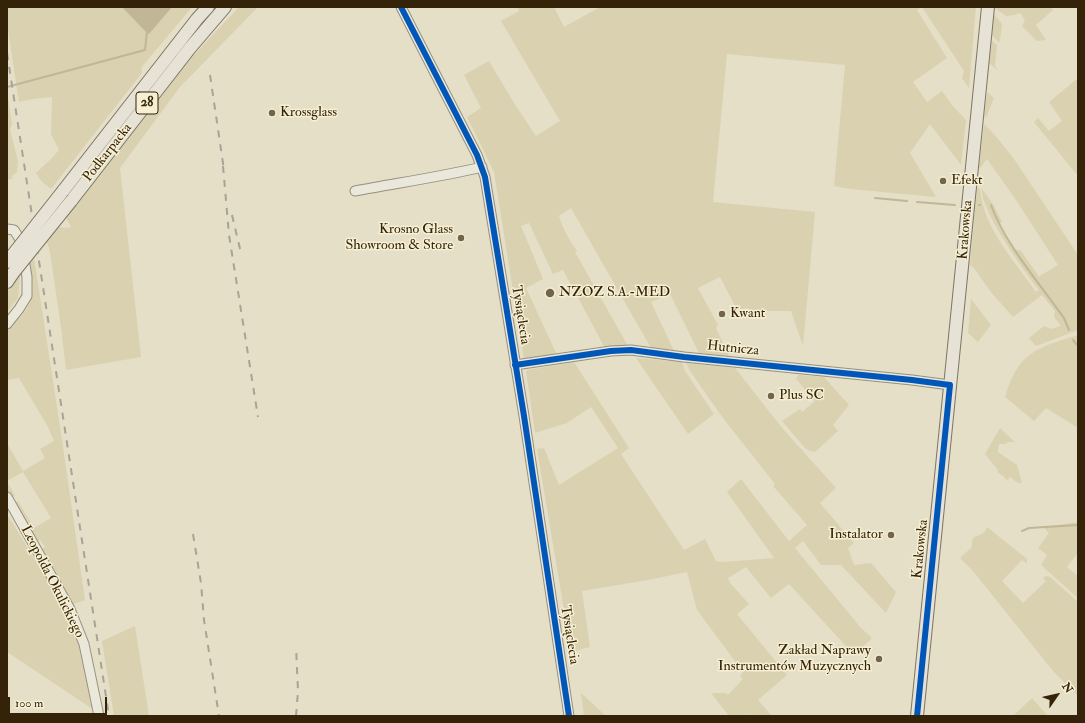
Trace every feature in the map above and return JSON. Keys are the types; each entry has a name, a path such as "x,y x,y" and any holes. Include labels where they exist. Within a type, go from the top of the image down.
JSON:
{"main road":[{"name":"Podkarpacka","path":"7,262 208,7"},
{"name":"Podkarpacka","path":"10,278 190,48 225,7"},
{"name":"Krakowska","path":"917,716 988,7"}],"street":[{"name":"Tysiąclecia","path":"401,7 482,167 488,187 569,716"},
{"path":"354,191 428,179 482,167"},
{"path":"7,229 14,230 21,241 27,277 27,296 7,324"},
{"name":"Hutnicza","path":"515,365 611,351 631,350 950,385"},
{"name":"Leopolda Okulickiego","path":"7,497 70,609 84,644 99,716"}],"shaded area":[{"path":"7,7 192,7 141,68 142,73 51,189 41,181 36,173 59,150 51,134 52,97 19,102 7,24"},
{"path":"122,7 172,7 149,34"},
{"path":"239,7 258,7 180,87 120,168 141,357 66,370 50,252 47,242 58,227 71,227 66,218 108,163 191,58"},
{"path":"517,7 554,7 564,27 600,7 922,7 917,10 947,58 913,82 927,102 942,91 952,105 966,120 961,165 930,124 910,153 936,197 850,189 834,186 845,65 727,54 713,202 815,212 803,346 791,311 750,311 748,308 737,310 720,277 698,288 718,325 716,328 729,356 699,353 670,294 651,302 674,351 651,348 571,208 559,216 562,225 577,251 575,252 628,346 605,348 563,270 553,274 529,223 521,226 543,279 526,288 557,355 524,360 494,172 467,117 481,108 464,75 489,61 536,136 560,121 501,21 519,11"},
{"path":"922,7 976,7 969,88 962,78 964,71"},
{"path":"995,7 1050,7 1053,10 1036,25 1046,40 1037,41 1022,26 1025,21 1021,14 1019,13 1006,16"},
{"path":"994,14 1002,24 999,42 992,36"},
{"path":"992,41 997,45 995,66 999,71 989,63"},
{"path":"1078,78 1078,176 1034,122 1038,118 1049,131 1062,121 1049,102"},
{"path":"7,91 12,124 10,130 18,161 17,172 11,177 14,178 7,180"},
{"path":"987,92 994,98 986,118 984,117"},
{"path":"984,124 1014,159 1078,255 1078,330 1036,346 1029,338 1044,326 1051,329 1061,326 1054,317 1055,311 1042,295 1013,317 970,265 977,188 980,188 982,203 993,230 1009,256 1036,292 1039,290 1014,256 995,225 983,199 982,189 993,204 1002,222 998,224 1013,249 1021,251 1038,277 1058,265 1016,200 987,159 979,168"},
{"path":"34,258 85,600 71,605 41,550 45,547 40,540 37,542 15,503 18,501 34,528 51,518 23,472 7,481 7,443 23,471 45,458 40,449 54,441 48,427 19,378 7,380 7,332 29,305 32,293 30,263"},
{"path":"20,275 18,298 7,312 7,291"},
{"path":"971,299 991,325 978,342 968,333"},
{"path":"1078,335 1078,428 1046,408 1034,421 1005,397 1016,370 1023,361 1040,348"},
{"path":"636,358 682,362 685,371 714,414 688,434"},
{"path":"574,362 629,448 621,454 684,550 705,539 716,561 722,562 774,558 727,492 741,479 789,541 807,525 773,486 775,484 723,418 686,363 735,368 783,429 836,488 820,503 854,543 848,548 854,565 871,563 896,592 886,613 841,565 821,565 803,541 795,548 861,628 872,638 855,654 789,584 771,598 746,567 728,578 730,583 749,604 737,614 787,675 758,700 772,716 747,716 745,714 743,716 729,716 711,693 726,693 728,695 743,679 740,676 743,672 697,610 687,572 582,591 590,647 571,652 537,449 544,448 559,485 618,448 591,407 567,423 535,433 526,371"},
{"path":"798,375 824,377 849,405 833,425 838,431 815,452 805,448 782,421 800,409 802,412 815,401 796,379"},
{"path":"1000,428 1015,442 999,444 998,452 1017,465 1022,483 1018,483 1010,477 1007,480 997,472 998,470 985,454"},
{"path":"7,481 15,496 12,497 7,490"},
{"path":"9,517 68,614 81,644 94,710 7,652 7,518"},
{"path":"1078,522 1078,555 1077,554 1067,567 1078,576 1078,598 1041,565 1047,555 1038,548 1049,533 1043,527"},
{"path":"987,527 1027,559 1026,563 1022,560 1002,581 1023,603 1046,581 1043,578 1046,576 1050,577 1078,602 1078,696 1053,671 973,571 960,558 972,547 974,537 984,533"},
{"path":"135,626 149,716 114,716 102,641"},
{"path":"581,693 606,716 584,716"},
{"path":"1032,698 1048,716 1013,716"}],"waterway":[{"path":"7,87 145,50 147,31"},
{"path":"875,198 907,201"},
{"path":"917,202 955,205"},
{"path":"991,205 997,220 1014,249 1064,318 1069,330"},
{"path":"1073,340 1078,346"},
{"path":"1022,531 1029,528 1078,525"}],"railway":[{"path":"7,53 109,716"},
{"path":"210,75 224,170"},
{"path":"223,166 229,235 258,417"},
{"path":"232,215 241,253"},
{"path":"193,534 201,583 204,620 219,716"},
{"path":"296,647 298,691 296,716"}],"cycle path":[{"path":"401,7 477,155 485,177 524,416 569,716"},
{"path":"515,365 611,351 631,350 950,385 917,716"}],"place":[{"name":"Krossglass","path":"272,113"},
{"name":"Efekt","path":"943,181"},
{"name":"Krosno Glass Showroom & Store","path":"461,238"},
{"name":"NZOZ S.A.-MED","path":"550,293"},
{"name":"Kwant","path":"722,314"},
{"name":"Plus SC","path":"771,396"},
{"name":"Instalator","path":"891,535"},
{"name":"Zakład Naprawy Instrumentów Muzycznych","path":"879,659"}]}
